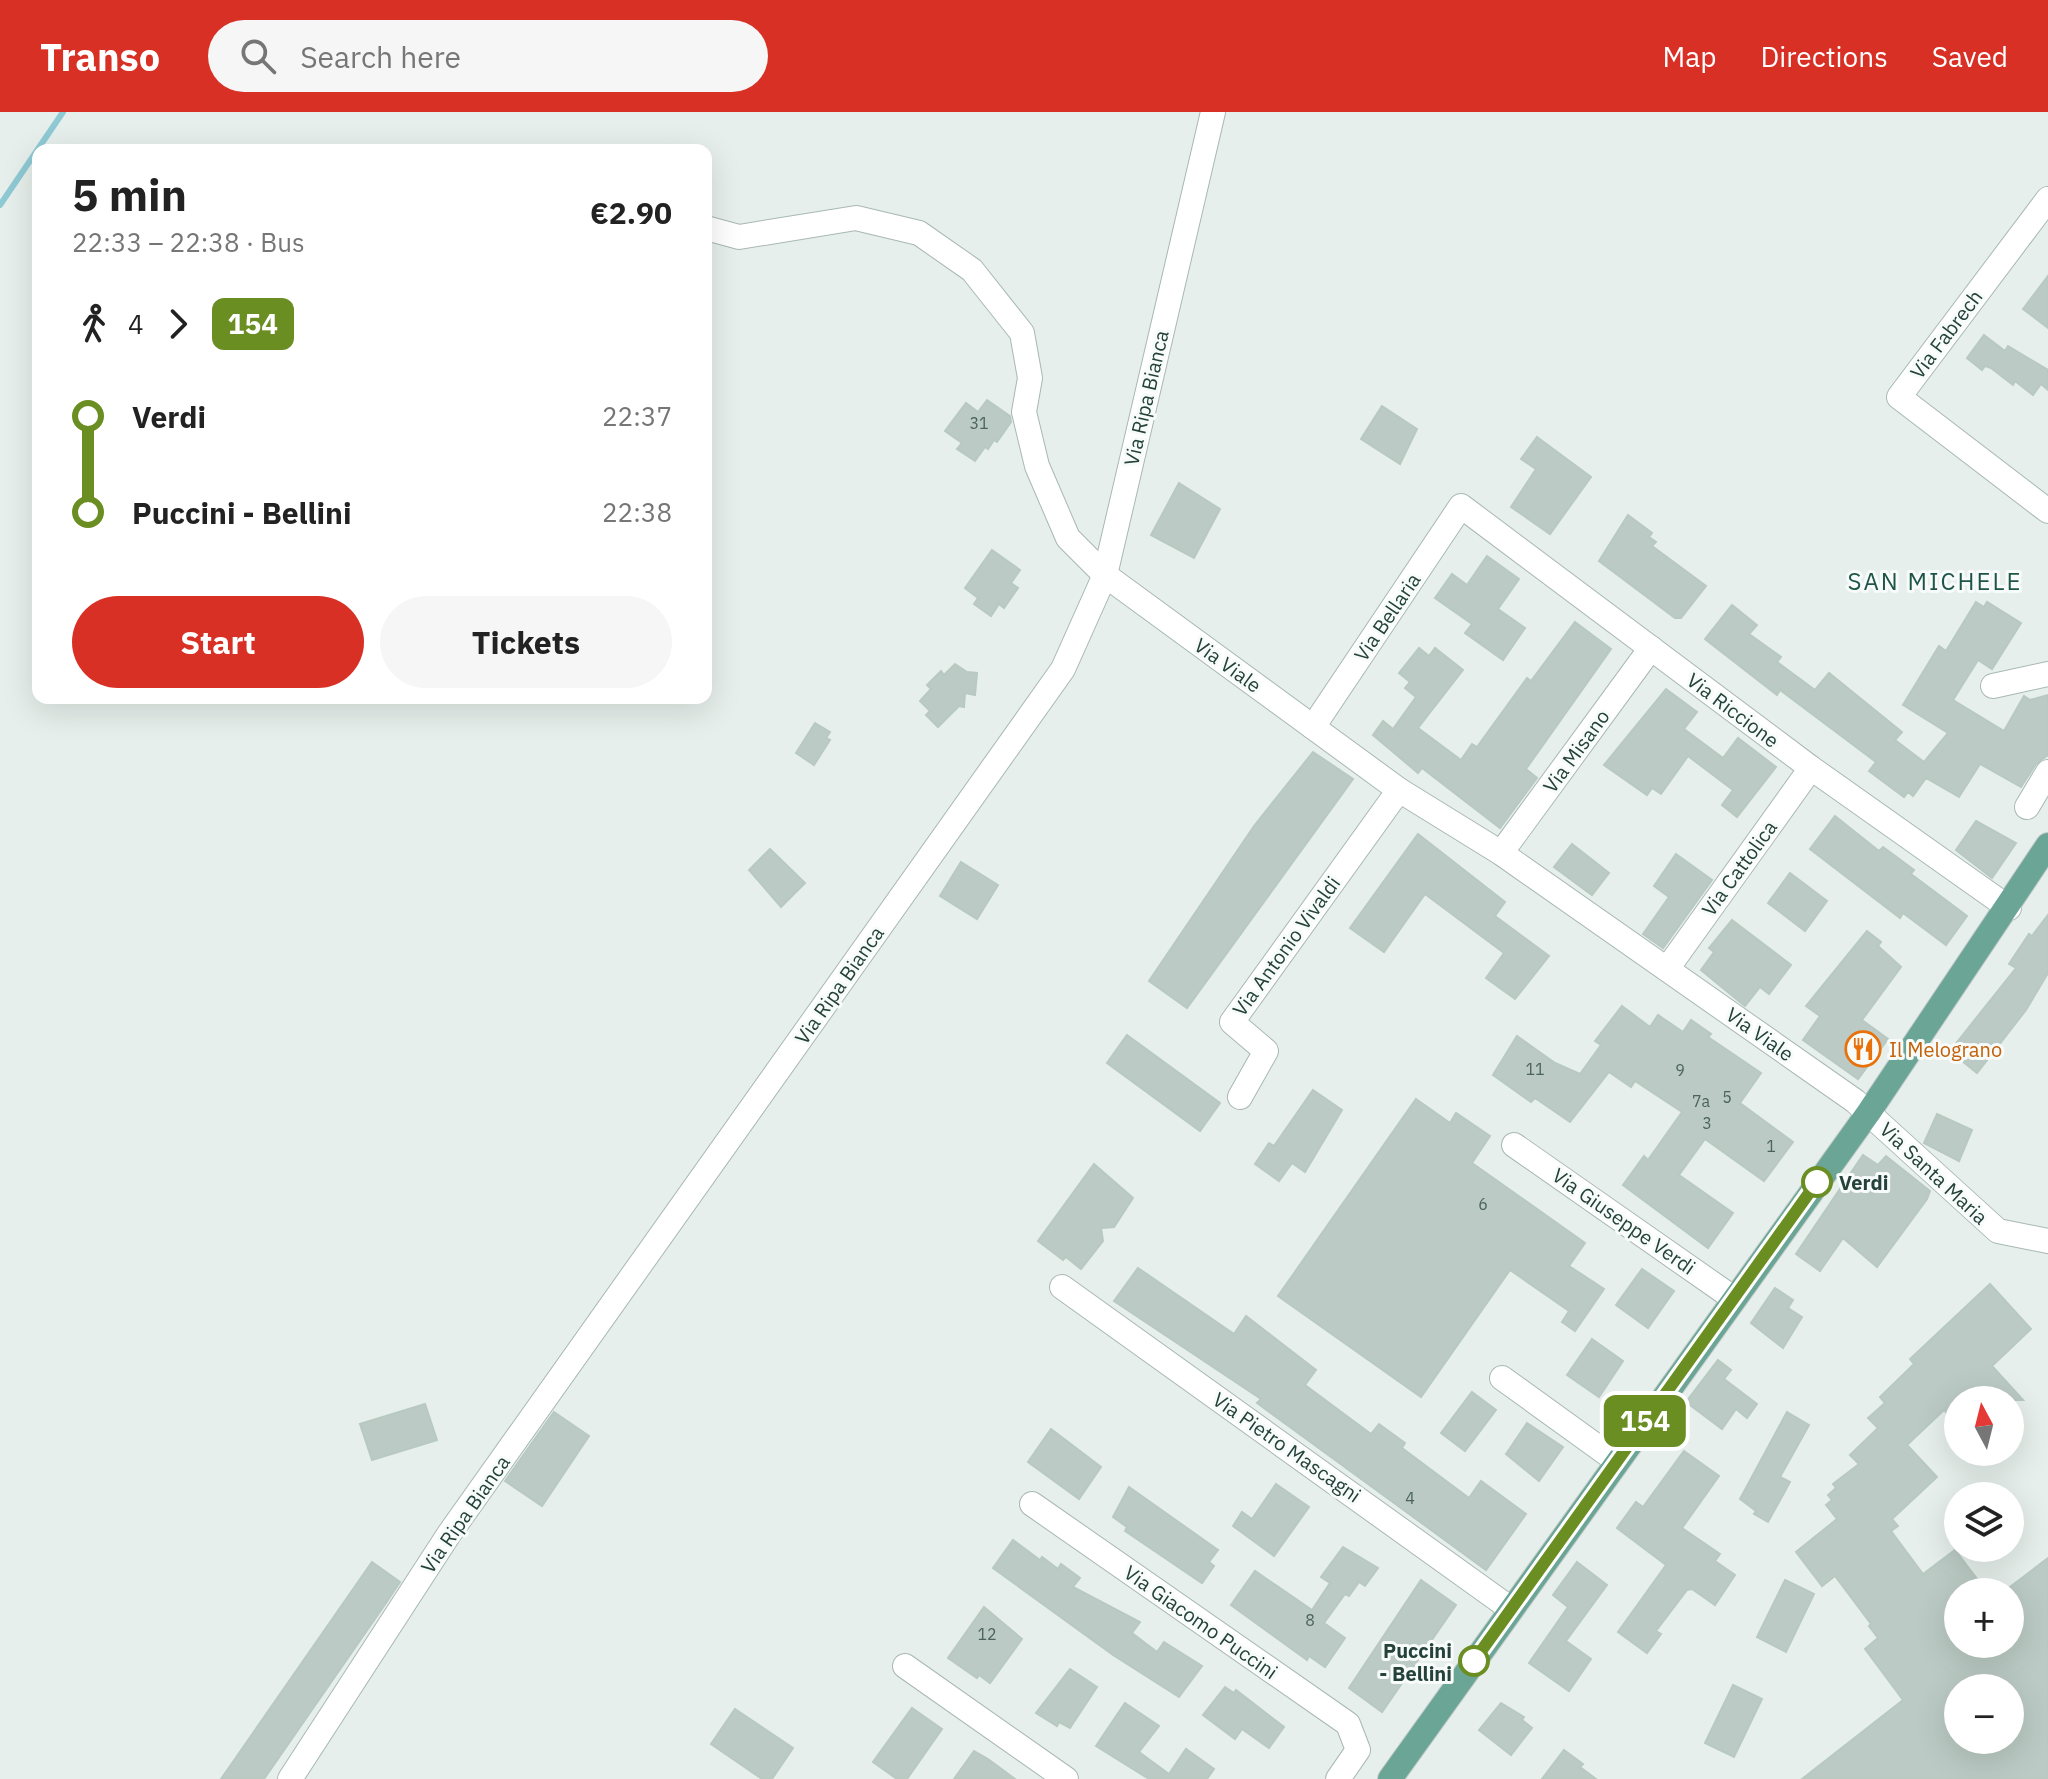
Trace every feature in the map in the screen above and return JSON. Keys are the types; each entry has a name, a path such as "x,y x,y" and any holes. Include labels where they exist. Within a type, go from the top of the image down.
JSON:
{"main road":[{"path":"1390,1779 1869,1112 2009,908 2048,845"}],"street":[{"name":"Via Ripa Bianca","path":"290,1779 449,1534 1063,669 1105,575 1213,112"},
{"name":"Via Fabrech","path":"2048,199 1899,397 2048,511"},
{"name":"Via Viale","path":"712,230 739,237 856,218 919,233 972,270 1022,333 1030,378 1024,412 1037,466 1068,538 1105,575 1399,790 1501,853 1869,1112"},
{"name":"Via Riccione","path":"1461,506 1811,768 2009,908"},
{"name":"Via Bellaria","path":"1313,727 1461,506"},
{"name":"Via Misano","path":"1501,853 1651,648"},
{"path":"1993,686 2048,674"},
{"name":"Via Cattolica","path":"1667,969 1811,768"},
{"path":"2027,807 2048,772"},
{"name":"Via Antonio Vivaldi","path":"1240,1097 1266,1051 1232,1022 1399,790"},
{"name":"Via Santa Maria","path":"1869,1112 1998,1231 2048,1241"},
{"name":"Via Giuseppe Verdi","path":"1514,1145 1733,1298"},
{"name":"Via Pietro Mascagni","path":"1062,1287 1511,1609"},
{"path":"1502,1378 1617,1461"},
{"name":"Via Giacomo Puccini","path":"1032,1504 1348,1724 1358,1750 1338,1779"},
{"path":"905,1666 1066,1779"}],"building":[{"path":"2048,276 2048,328 2023,309"},
{"path":"1984,335 2005,351 2008,346 2048,370 2048,390 2041,384 2033,395 2015,381 2013,385 1991,368 1985,366 1982,370 1967,358"},
{"path":"987,400 1010,416 1011,422 997,442 994,440 988,449 985,447 975,461 957,449 962,443 945,431 966,403 978,412"},
{"path":"1382,406 1417,429 1400,464 1361,439"},
{"path":"1537,437 1591,477 1550,534 1511,507 1536,469 1521,459"},
{"path":"1179,483 1220,509 1194,558 1151,535"},
{"path":"1628,515 1652,533 1649,537 1656,542 1652,546 1706,586 1681,618 1675,618 1599,561"},
{"path":"992,550 1020,570 1011,583 1018,588 1004,608 999,604 991,616 974,604 978,598 965,588"},
{"path":"1487,556 1519,579 1498,609 1525,628 1503,660 1465,633 1472,624 1435,598 1452,574 1467,585"},
{"path":"1976,602 1984,607 1987,602 2021,623 1992,669 1978,660 1953,700 2004,731 2024,696 2030,700 2048,695 2048,755 2036,764 2021,787 1980,764 1959,797 1926,778 1913,796 1908,792 1904,797 1869,771 1876,762 1780,690 1777,695 1705,639 1732,605 1757,625 1749,634 1781,657 1777,662 1815,690 1829,673 1902,732 1895,740 1924,762 1948,733 1903,705 1939,646 1946,651"},
{"path":"1575,622 1611,649 1526,769 1537,778 1500,828 1422,768 1418,773 1373,735 1383,721 1393,729 1416,697 1405,688 1410,682 1399,673 1419,648 1429,656 1435,648 1463,670 1418,728 1461,760 1472,744 1477,747 1527,678 1531,681"},
{"path":"955,664 967,672 977,673 975,695 965,693 964,707 959,706 938,727 926,715 930,711 920,701 931,689 927,685 941,671 944,675"},
{"path":"1666,689 1697,712 1684,729 1723,758 1738,738 1776,767 1737,817 1722,805 1733,790 1688,756 1661,794 1652,788 1647,795 1604,765"},
{"path":"815,723 830,732 826,738 830,740 814,765 796,753"},
{"path":"1313,752 1353,779 1187,1008 1149,981 1254,826"},
{"path":"1835,816 1879,851 1883,847 1914,870 1911,874 1967,916 1946,945 1903,913 1900,918 1810,849"},
{"path":"1976,821 2016,843 1992,878 1956,850"},
{"path":"1418,834 1505,902 1495,916 1549,956 1515,999 1486,978 1504,953 1425,894 1384,952 1350,928"},
{"path":"1572,844 1609,873 1592,895 1554,867"},
{"path":"770,849 805,883 781,907 749,870"},
{"path":"1676,854 1712,880 1663,948 1643,934 1669,897 1654,886"},
{"path":"961,862 998,885 977,919 940,896"},
{"path":"1790,873 1827,901 1805,931 1768,903"},
{"path":"2048,915 2048,973 2026,1010 1977,1073 1950,1051 2016,968 2009,964 2029,934 2032,936"},
{"path":"1732,920 1791,965 1769,994 1760,987 1745,1006 1701,970 1714,952 1709,948"},
{"path":"1867,931 1881,942 1878,946 1901,967 1862,1020 1888,1039 1858,1079 1803,1040 1820,1016 1806,1006"},
{"path":"1622,1006 1650,1027 1658,1015 1683,1032 1691,1020 1711,1034 1708,1037 1761,1073 1740,1103 1793,1142 1764,1181 1705,1139 1679,1175 1733,1213 1708,1248 1623,1185 1644,1156 1648,1160 1682,1112 1635,1081 1631,1087 1609,1072 1570,1122 1535,1098 1531,1102 1493,1075 1517,1036 1555,1063 1580,1074 1601,1045 1595,1041"},
{"path":"1127,1035 1220,1103 1200,1131 1107,1063"},
{"path":"1313,1090 1342,1110 1305,1172 1292,1163 1279,1181 1255,1164 1269,1143 1274,1146"},
{"path":"1416,1099 1450,1123 1456,1113 1490,1136 1472,1163 1585,1243 1569,1266 1604,1289 1575,1331 1562,1322 1569,1311 1510,1270 1421,1397 1278,1296"},
{"path":"1937,1114 1972,1130 1959,1161 1924,1143"},
{"path":"1863,1155 1878,1165 1886,1156 1930,1191 1877,1267 1843,1238 1820,1271 1796,1254"},
{"path":"1094,1164 1133,1198 1114,1227 1101,1228 1103,1241 1081,1269 1038,1241"},
{"path":"1138,1268 1234,1334 1246,1316 1316,1370 1305,1385 1371,1434 1379,1424 1405,1443 1402,1448 1469,1498 1481,1481 1526,1514 1486,1570 1257,1403 1261,1399 1114,1301"},
{"path":"1642,1269 1674,1291 1648,1328 1616,1305"},
{"path":"1990,1284 2031,1329 1992,1366 2010,1386 1944,1386 1944,1410 1907,1445 1937,1477 1892,1519 1898,1526 1891,1531 1923,1574 1944,1558 1944,1562 1964,1562 1976,1578 1944,1578 1944,1658 2024,1658 2022,1578 2048,1558 2048,1779 1802,1779 1903,1700 1865,1649 1878,1638 1869,1626 1871,1624 1835,1576 1822,1586 1796,1552 1837,1519 1826,1505 1832,1500 1828,1495 1836,1488 1833,1484 1859,1464 1850,1455 1878,1428 1868,1418 1885,1403 1880,1397 1914,1364 1910,1359"},
{"path":"1775,1288 1793,1300 1788,1308 1802,1317 1783,1348 1751,1323"},
{"path":"1592,1339 1623,1361 1599,1397 1567,1375"},
{"path":"1718,1360 1731,1370 1724,1379 1757,1404 1747,1418 1736,1409 1722,1429 1686,1402"},
{"path":"1472,1392 1496,1410 1465,1451 1441,1433"},
{"path":"425,1404 437,1440 372,1460 360,1424"},
{"path":"554,1412 589,1436 542,1506 505,1481"},
{"path":"1787,1412 1809,1425 1780,1477 1790,1482 1768,1522 1754,1514 1756,1511 1740,1499"},
{"path":"1527,1423 1563,1447 1539,1481 1506,1454"},
{"path":"1051,1429 1101,1467 1079,1499 1028,1462"},
{"path":"1684,1451 1719,1476 1682,1528 1720,1554 1715,1561 1735,1575 1715,1605 1692,1589 1687,1590 1656,1631 1661,1634 1647,1653 1618,1632 1666,1565 1617,1528 1636,1502 1643,1507"},
{"path":"1276,1484 1309,1507 1274,1556 1233,1526 1242,1512 1252,1519"},
{"path":"1129,1487 1218,1550 1209,1562 1214,1566 1202,1583 1125,1531 1127,1527 1113,1517"},
{"path":"1013,1540 1040,1560 1042,1557 1058,1569 1061,1564 1080,1578 1073,1587 1140,1622 1132,1633 1157,1652 1164,1642 1202,1666 1179,1697 1113,1655 993,1568"},
{"path":"1343,1547 1378,1568 1365,1586 1359,1582 1349,1596 1345,1594 1324,1623 1345,1638 1325,1667 1309,1656 1307,1660 1231,1605 1255,1571 1312,1610 1330,1583 1321,1577"},
{"path":"372,1562 400,1582 264,1779 221,1779"},
{"path":"1577,1562 1607,1585 1566,1641 1591,1659 1569,1691 1529,1663 1568,1607 1553,1595"},
{"path":"1421,1580 1456,1605 1382,1712 1349,1688"},
{"path":"1785,1580 1814,1594 1786,1652 1757,1637"},
{"path":"984,1607 1022,1639 990,1683 948,1658"},
{"path":"1070,1669 1097,1687 1070,1728 1059,1722 1057,1726 1036,1713"},
{"path":"1733,1685 1762,1699 1734,1757 1705,1743"},
{"path":"1225,1687 1234,1693 1236,1690 1284,1727 1269,1748 1242,1729 1235,1739 1203,1715"},
{"path":"1125,1703 1159,1726 1139,1752 1169,1774 1186,1749 1214,1769 1207,1779 1149,1779 1096,1746"},
{"path":"1501,1703 1524,1717 1522,1720 1532,1728 1511,1755 1479,1730"},
{"path":"912,1708 942,1729 907,1779 897,1779 873,1762"},
{"path":"735,1709 793,1748 772,1779 762,1779 711,1744"},
{"path":"1564,1750 1583,1764 1580,1767 1596,1779 1542,1779"},
{"path":"974,1751 988,1759 1015,1779 954,1779"}],"waterway":[{"path":"41,144 63,112"},
{"path":"0,205 32,158"}],"bus line":[{"name":"154","path":"1474,1661 1817,1182"}],"place":[{"name":"Il Melograno","path":"1863,1049"},
{"name":"Verdi","path":"1817,1182"},
{"name":"Puccini - Bellini","path":"1474,1661"}],"district":[{"name":"SAN MICHELE","path":"1935,581"}]}
